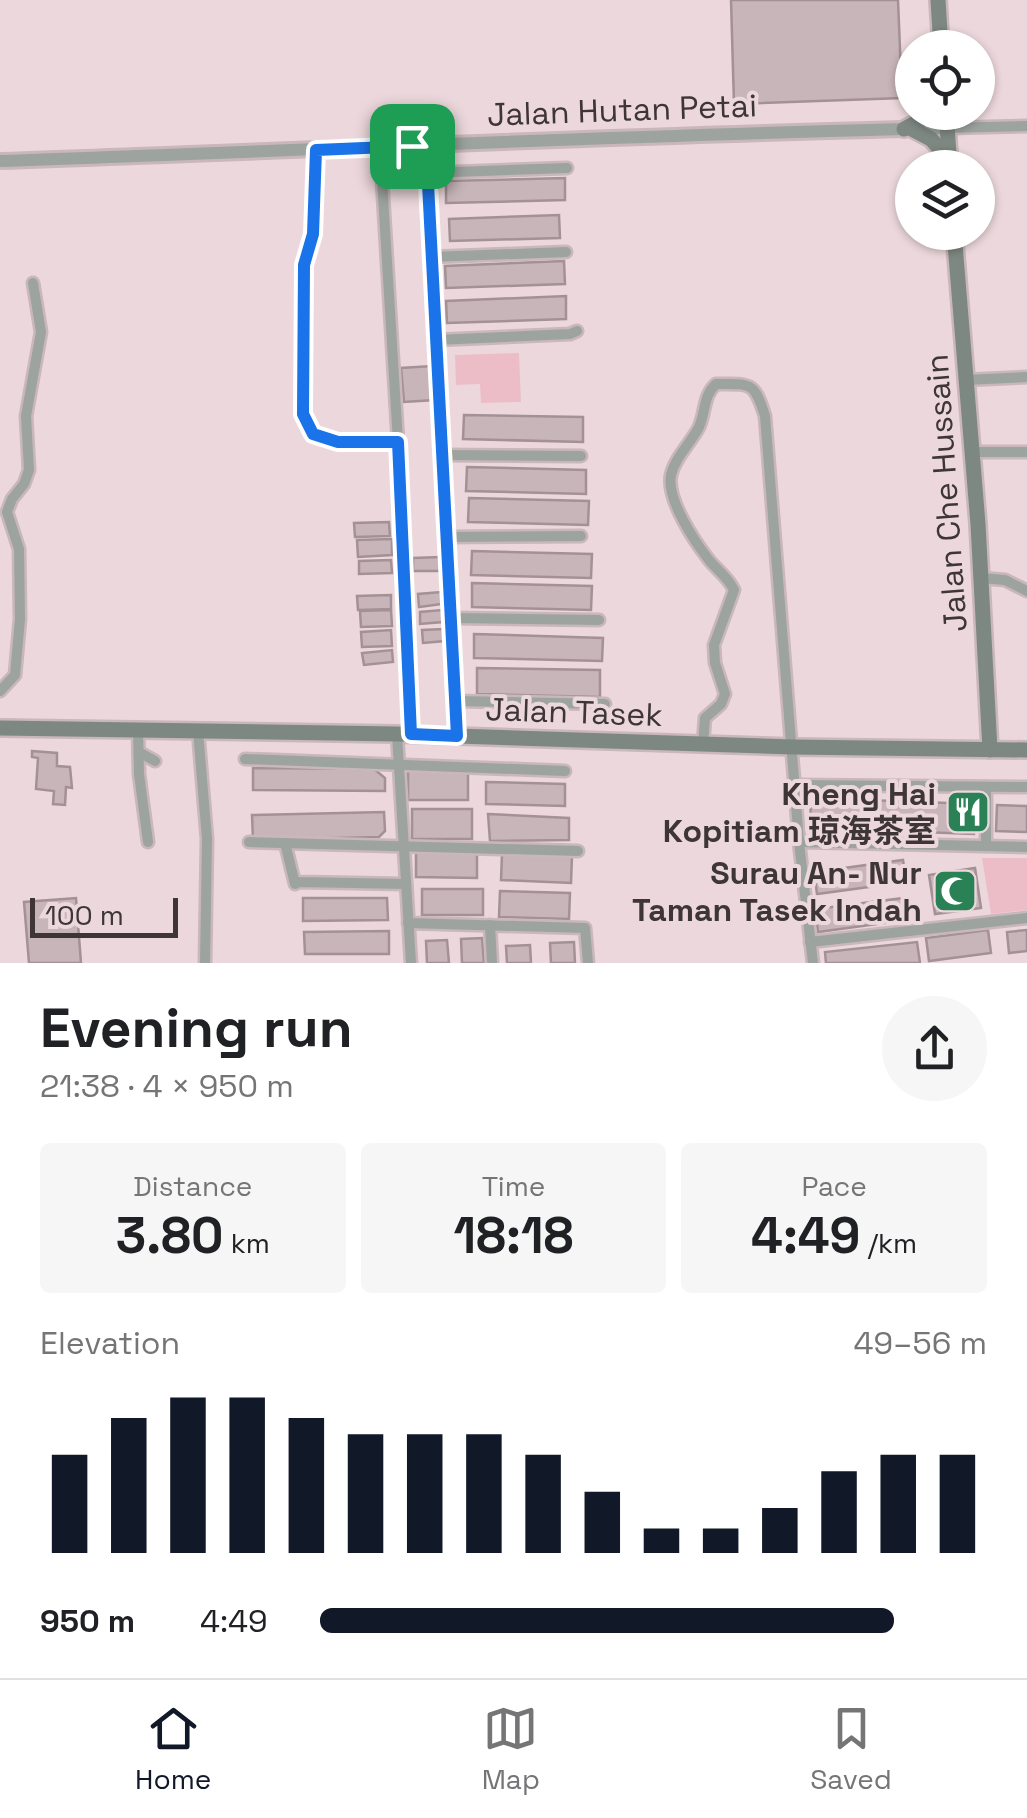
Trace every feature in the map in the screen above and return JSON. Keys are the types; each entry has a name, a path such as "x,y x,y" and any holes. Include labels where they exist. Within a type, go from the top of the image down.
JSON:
{"main road":[{"path":"938,0 940,30"},
{"path":"911,130 931,139 940,150"},
{"name":"Jalan Che Hussain","path":"955,250 990,750"},
{"name":"Jalan Tasek","path":"0,728 1027,750"}],"street":[{"path":"995,124 1027,126"},
{"name":"Jalan Hutan Petai","path":"0,161 895,128"},
{"path":"426,146 457,736"},
{"path":"380,147 398,442 404,734 399,765 411,963"},
{"path":"316,150 313,234 304,265 303,414 313,434 338,442 398,442"},
{"path":"427,173 567,168"},
{"path":"431,257 566,252"},
{"path":"0,691 15,674 20,619 20,549 7,512 29,470 26,416 41,332 33,283"},
{"path":"436,340 577,331"},
{"path":"964,380 1027,376"},
{"path":"703,744 705,718 721,704 724,694 714,645 734,590 682,517 671,489 671,474 698,428 708,392 716,384 747,384 758,393 765,416 799,842 813,963"},
{"path":"972,452 1027,452"},
{"path":"442,455 581,456"},
{"path":"446,538 582,536"},
{"path":"981,578 1006,580 1027,590"},
{"path":"452,618 599,620"},
{"path":"455,701 605,704"},
{"path":"138,729 142,809 148,842"},
{"path":"198,731 207,840 205,963"},
{"path":"139,752 155,761"},
{"name":"Jalan Tasek","path":"245,759 565,771"},
{"path":"794,785 1027,788"},
{"path":"986,787 986,846"},
{"path":"248,842 578,852"},
{"path":"799,842 1027,847"},
{"path":"286,843 294,884 406,884"},
{"path":"810,942 1027,918"},
{"path":"408,923 585,928 588,963"},
{"path":"490,925 492,963"}],"shaded area":[{"path":"519,353 521,402 481,403 480,384 456,385 455,355"},
{"path":"982,858 1027,858 1027,910 991,914"}],"building":[{"path":"731,0 898,0 895,98 734,104"},
{"path":"565,178 565,200 446,203 446,181"},
{"path":"559,215 560,238 450,241 449,219"},
{"path":"564,261 565,284 446,288 445,266"},
{"path":"566,296 566,319 447,323 446,301"},
{"path":"432,366 435,400 404,402 401,368"},
{"path":"464,415 583,417 583,442 463,439"},
{"path":"467,467 586,470 586,494 466,491"},
{"path":"469,498 589,501 588,525 468,522"},
{"path":"389,522 390,536 355,537 354,523"},
{"path":"392,539 392,555 358,557 357,540"},
{"path":"472,551 592,554 591,578 471,575"},
{"path":"441,557 441,571 413,571 413,558"},
{"path":"391,560 392,573 359,574 359,561"},
{"path":"472,583 592,586 591,610 472,607"},
{"path":"441,592 442,604 419,607 418,594"},
{"path":"391,595 391,609 358,610 357,596"},
{"path":"391,610 392,626 361,627 360,611"},
{"path":"442,610 443,622 420,624 420,612"},
{"path":"444,629 445,641 423,643 422,630"},
{"path":"391,630 392,646 362,647 361,632"},
{"path":"474,634 603,638 602,661 474,658"},
{"path":"392,650 393,662 364,665 362,653"},
{"path":"477,668 600,670 600,697 477,694"},
{"path":"32,751 57,753 57,766 70,767 72,788 66,787 65,805 53,804 54,791 36,789 38,758 32,757"},
{"path":"253,768 374,769 385,778 385,791 253,790"},
{"path":"408,770 468,770 468,800 408,800"},
{"path":"486,782 565,784 565,806 486,804"},
{"path":"811,798 975,804 974,834 810,828"},
{"path":"997,805 1027,806 1027,832 996,831"},
{"path":"412,809 472,809 472,839 412,839"},
{"path":"384,812 385,831 379,837 253,840 252,815"},
{"path":"488,814 569,818 569,840 490,841"},
{"path":"416,852 477,852 477,878 416,877"},
{"path":"502,854 572,856 571,883 501,880"},
{"path":"903,860 906,882 817,894 814,872"},
{"name":"Surau An- Nur Taman Tasek Indah","path":"975,868 981,908 935,914 929,875"},
{"path":"422,889 483,889 483,915 422,915"},
{"path":"500,891 570,893 569,919 499,917"},
{"path":"76,898 81,963 29,963 24,902"},
{"path":"303,898 387,898 388,920 303,921"},
{"path":"904,898 907,920 818,932 815,909"},
{"path":"988,930 991,953 929,961 926,938"},
{"path":"1027,930 1027,951 1009,953 1007,932"},
{"path":"389,931 389,954 305,954 304,932"},
{"path":"482,938 484,963 462,963 461,939"},
{"path":"447,940 449,963 427,963 426,941"},
{"path":"574,942 575,963 551,963 550,943"},
{"path":"917,942 920,963 826,963 825,952"},
{"path":"530,945 531,963 507,963 506,946"}],"place":[{"name":"Kheng Hai Kopitiam 琼海茶室","path":"968,812"},
{"name":"Surau An- Nur Taman Tasek Indah","path":"955,891"}],"route":[{"path":"412,146 426,146 457,736 411,734 398,442 338,442 313,434 303,414 304,265 313,234 316,150 412,146"}]}
